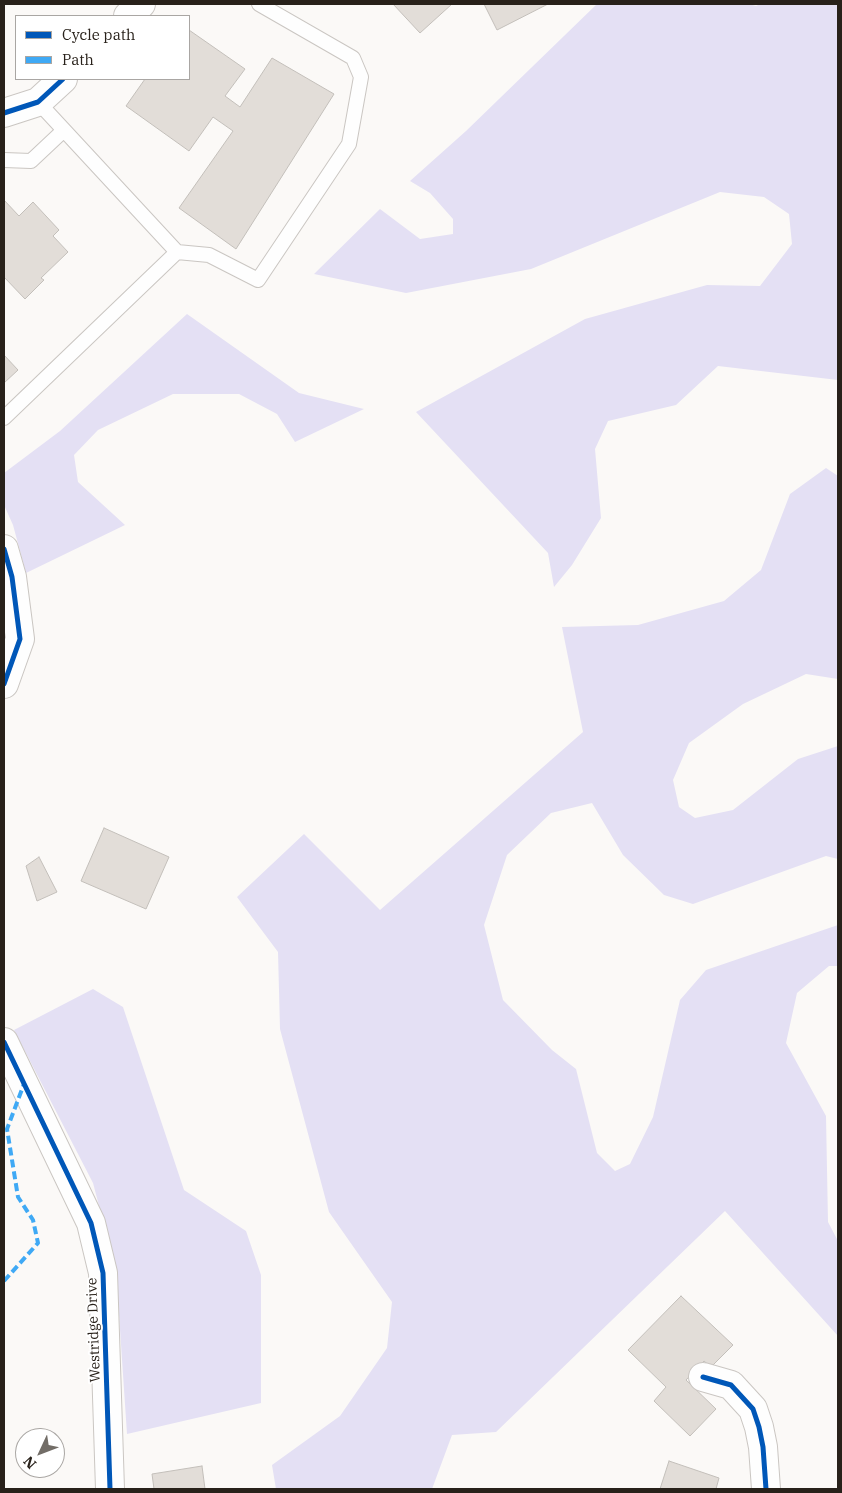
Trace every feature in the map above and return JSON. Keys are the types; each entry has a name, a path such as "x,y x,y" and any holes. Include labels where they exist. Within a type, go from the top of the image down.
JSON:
{"street":[{"path":"129,15 142,4"},
{"path":"4,113 38,102 62,80"},
{"path":"4,549 12,578 20,639 4,684"},
{"name":"Westridge Drive","path":"4,1042 91,1224 103,1273 110,1489"},
{"path":"703,1377 731,1385 753,1409 759,1427 766,1489"}],"lane":[{"path":"38,102 177,252 209,255 258,280 349,144 361,77 353,58 259,4"},
{"path":"4,160 31,161 64,130"},
{"path":"4,418 177,252"}],"shaded area":[{"path":"597,4 749,4 756,6 760,4 838,4 838,380 718,366 676,405 608,421 595,449 601,518 572,565 554,587 548,553 416,412 585,319 707,285 760,286 792,244 789,214 764,197 720,192 531,269 406,293 314,274 380,209 420,239 453,234 453,219 430,193 410,181 466,131"},
{"path":"187,314 299,393 364,409 295,442 277,414 239,394 173,394 98,430 74,455 78,482 125,525 26,573 13,525 4,505 4,473 60,431"},
{"path":"826,468 838,476 838,679 806,674 743,704 689,743 673,780 679,807 695,818 733,810 798,759 838,746 838,859 826,856 693,904 664,895 623,855 592,803 551,813 507,855 484,925 503,1000 552,1050 576,1069 597,1153 615,1171 630,1164 653,1117 680,1000 706,970 838,925 838,966 829,966 797,993 786,1043 826,1116 828,1222 838,1241 838,1336 725,1211 496,1432 452,1435 432,1489 276,1489 272,1465 340,1416 387,1348 392,1302 329,1212 280,1029 278,952 237,897 304,834 380,910 583,732 562,627 638,625 724,601 761,570 790,494"},
{"path":"93,989 123,1007 184,1190 246,1231 261,1275 261,1403 127,1434 116,1270 93,1183 14,1030"}],"building":[{"path":"393,4 452,4 420,33"},
{"path":"484,4 548,4 497,30"},
{"path":"190,31 245,69 225,96 240,107 272,58 334,94 236,249 179,208 233,131 213,117 189,151 126,106 144,80 190,80"},
{"path":"4,200 19,216 33,202 59,230 53,236 68,252 41,278 44,280 25,299 4,277"},
{"path":"4,355 18,370 4,383"},
{"path":"104,828 169,857 146,909 81,881"},
{"path":"39,857 57,892 37,901 26,866"},
{"path":"681,1296 733,1345 711,1367 704,1361 686,1380 716,1409 690,1436 654,1401 666,1387 628,1350"},
{"path":"669,1461 719,1478 716,1489 660,1489"},
{"path":"202,1466 205,1489 154,1489 152,1474"}],"marked path":[{"path":"4,1281 38,1243 33,1220 18,1197 7,1129 24,1084"}],"cycle path":[{"path":"4,113 38,102 62,80"},
{"path":"4,549 12,577 20,639 4,684"},
{"path":"4,1042 91,1223 103,1273 110,1489"},
{"path":"703,1377 731,1385 753,1409 763,1447 766,1489"}]}
